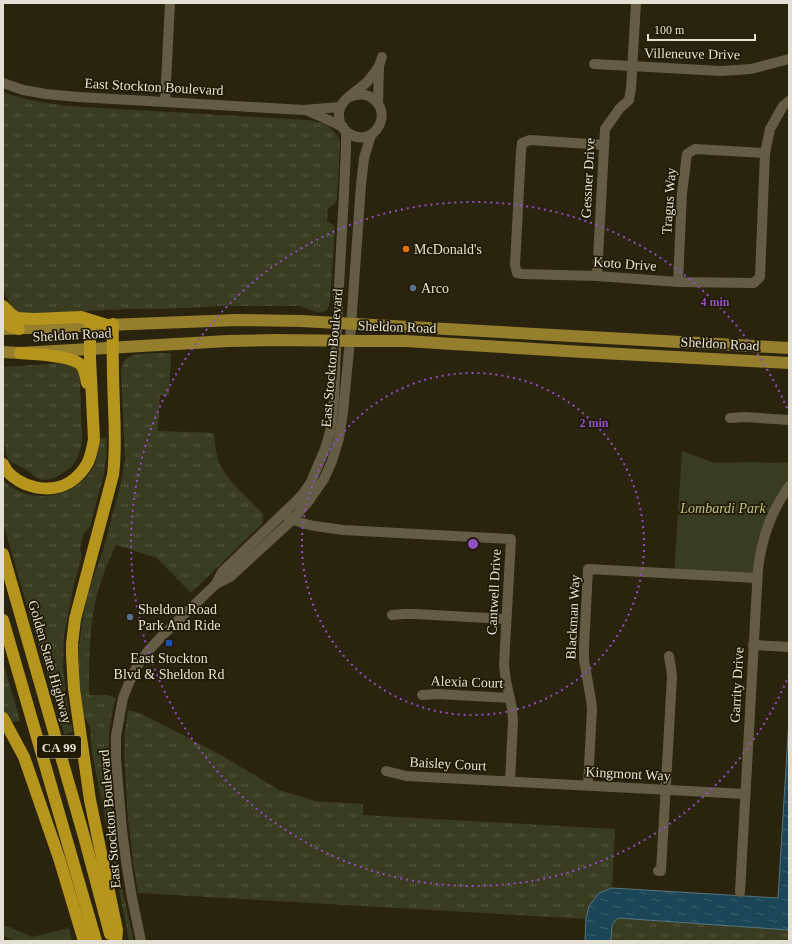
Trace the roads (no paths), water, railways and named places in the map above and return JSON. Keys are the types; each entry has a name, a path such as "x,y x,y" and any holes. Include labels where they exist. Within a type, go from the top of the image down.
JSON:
{"highway":[{"path":"3,306 17,318 34,320 81,317 110,324 116,446 113,470 75,619 72,650 74,689 90,800 117,930 116,941"},
{"path":"3,320 11,327 19,329"},
{"path":"3,464 5,469 12,476 21,482 32,487 53,489 72,481 87,463 94,440 91,395 90,326"},
{"path":"20,353 54,356 75,360 81,366 91,395"},
{"name":"Golden State Highway","path":"3,554 86,840 112,941"},
{"name":"CA 99","path":"3,620 96,941"},
{"path":"3,718 24,758 59,858 84,941"}],"main road":[{"name":"Sheldon Road","path":"3,329 237,320 351,323 789,348"},
{"name":"Sheldon Road","path":"3,352 20,353 234,341 350,340 421,342 789,363"}],"street":[{"path":"165,102 170,3"},
{"name":"Gessner Drive","path":"597,276 605,129 620,108 629,100 633,66 636,3"},
{"name":"Villeneuve Drive","path":"594,64 733,71 751,69 789,59"},
{"path":"349,97 355,94 368,95 378,104 382,117 375,132 371,135 361,137 350,134 344,129 339,121 339,114 340,107 344,101 367,82 381,62 378,104"},
{"name":"East Stockton Boulevard","path":"3,83 23,90 78,97 304,110 340,107"},
{"name":"Koto Drive","path":"604,145 530,140 522,143 515,265 517,273 597,276 678,282 754,283 760,277 765,153 770,129 783,106 789,101"},
{"name":"East Stockton Boulevard","path":"216,584 222,572 294,503 311,482 330,432 334,400 346,148 344,129 324,118 304,110"},
{"name":"East Stockton Boulevard","path":"141,941 127,868 121,823 116,760 116,736 123,698 137,666 148,651 216,584 230,577 292,520 308,502 324,479 333,459 339,438 343,412 350,340 358,212 363,165 371,135"},
{"name":"Tragus Way","path":"678,282 682,193 687,154 695,149 765,153"},
{"path":"344,194 350,196 353,202 350,251 354,269"},
{"path":"730,418 745,417 789,420"},
{"name":"Garrity Drive","path":"740,892 759,555 769,522 789,486"},
{"name":"Cantwell Drive","path":"283,514 292,520 343,530 511,539 504,665 513,721 510,781"},
{"name":"Blackman Way","path":"588,785 592,705 584,660 584,648 588,569 757,578"},
{"path":"392,615 415,614 506,619"},
{"path":"753,645 789,647"},
{"path":"658,871 661,871 672,677 669,656"},
{"name":"Alexia Court","path":"422,695 437,694 510,698"},
{"name":"Baisley Court","path":"386,771 406,776 510,781"},
{"name":"Kingmont Way","path":"510,781 745,794"}],"water":[{"path":"789,719 789,930 618,918 612,925 611,941 585,941 586,919 589,906 599,893 612,888 778,898"}],"place":[{"name":"McDonald's","path":"406,249"},
{"name":"Arco","path":"413,288"},
{"name":"Sheldon Road Park And Ride","path":"130,617"},
{"name":"East Stockton Blvd & Sheldon Rd","path":"169,643"}],"park label":[{"name":"Lombardi Park","path":"723,508"}]}
